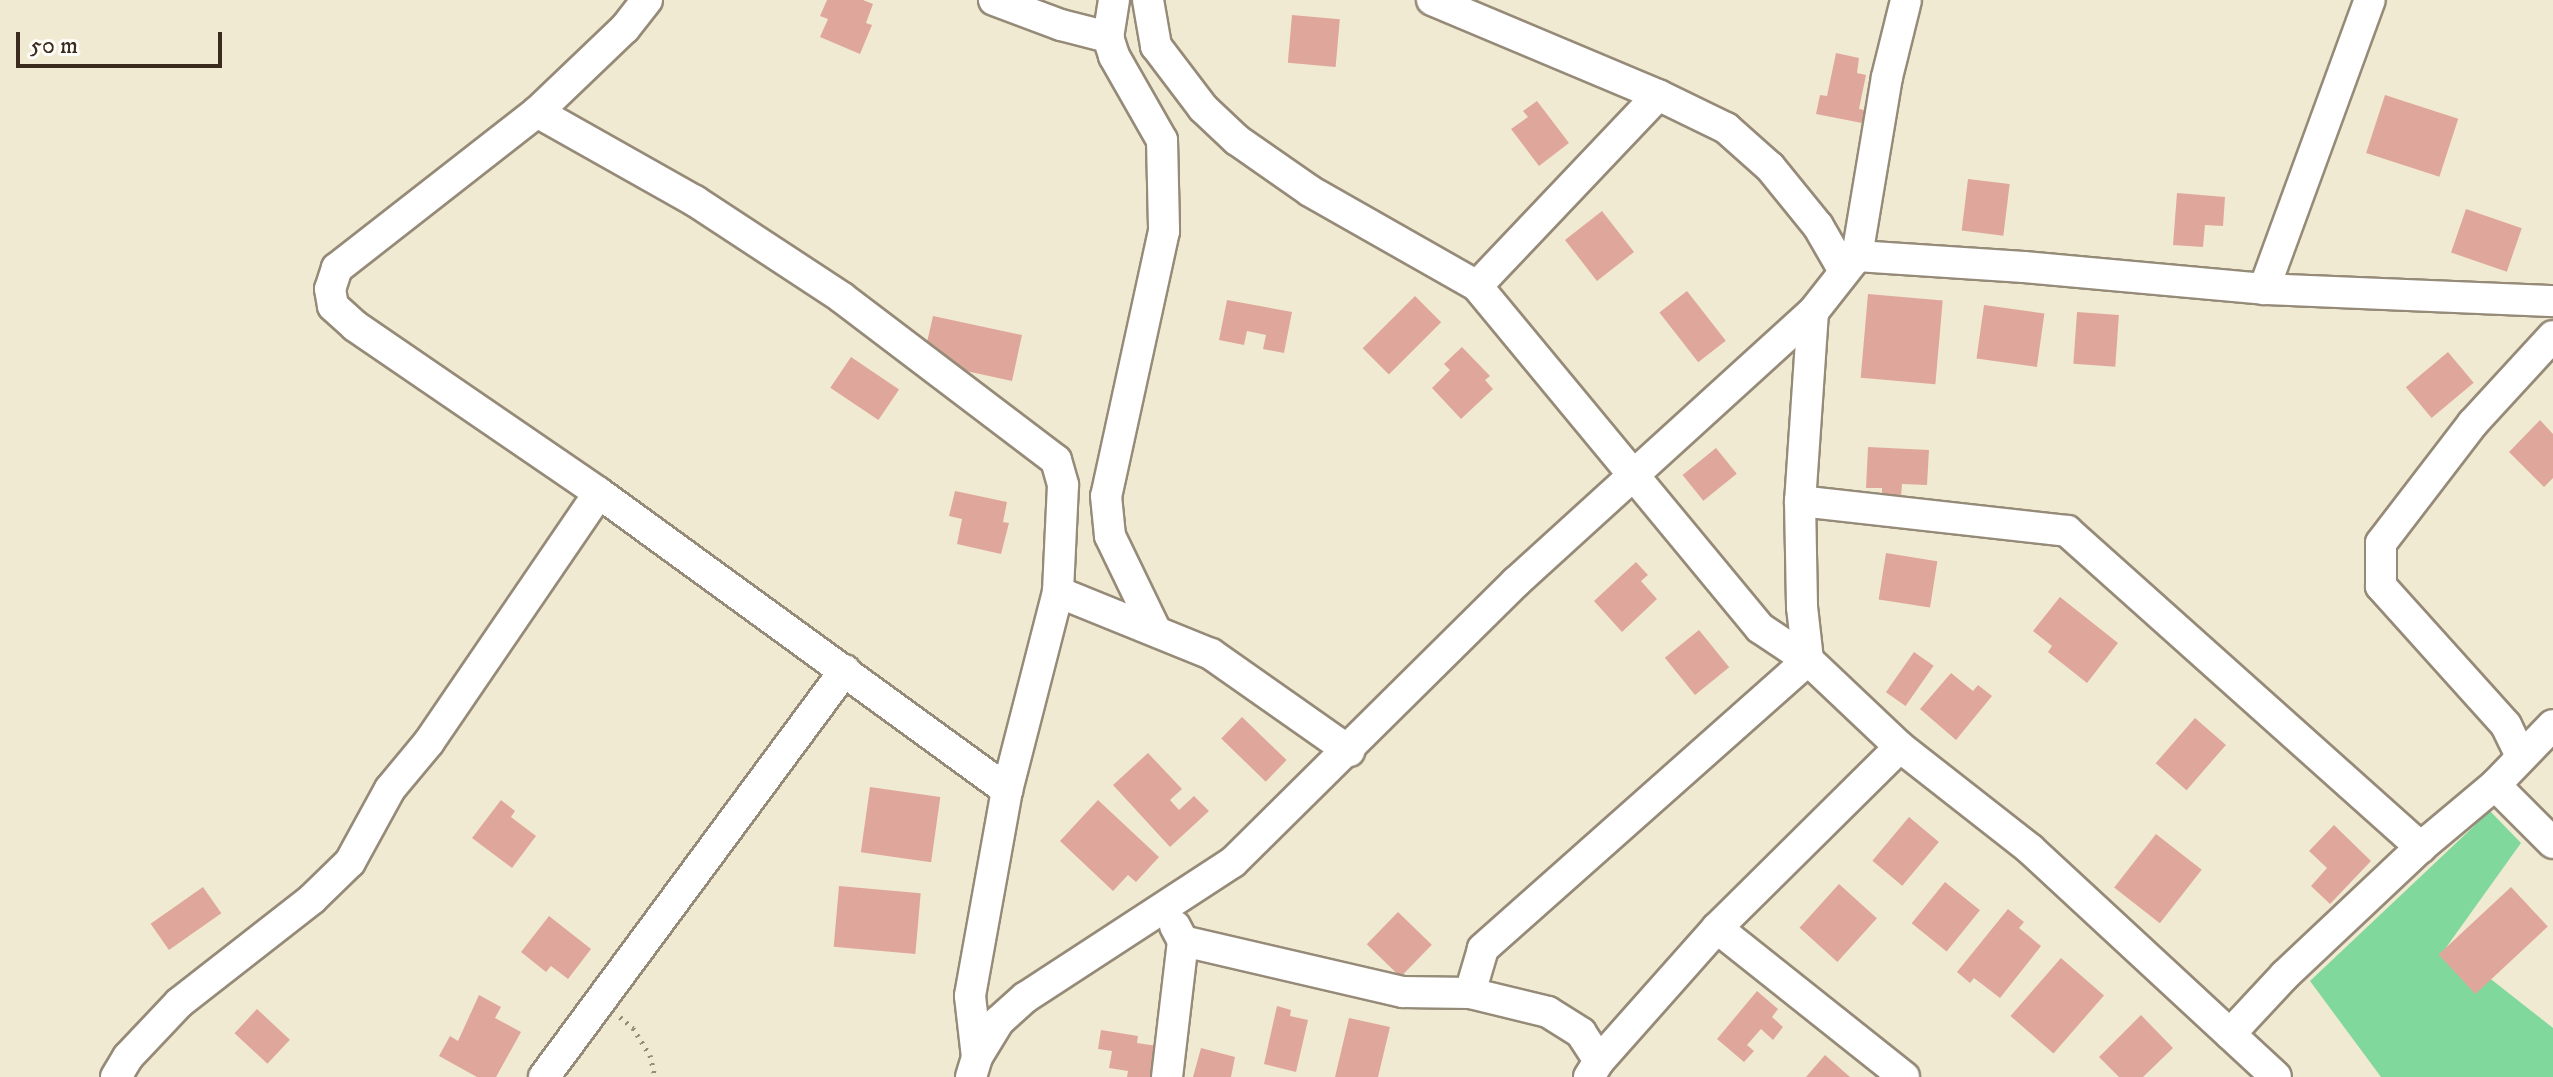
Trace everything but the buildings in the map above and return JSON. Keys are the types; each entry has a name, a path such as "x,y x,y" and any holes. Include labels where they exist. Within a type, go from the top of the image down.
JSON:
{"street":[{"path":"647,0 625,28 537,112 337,268 330,289 333,306 355,326 599,493 1007,790"},
{"path":"994,0 1061,25 1108,37"},
{"path":"1114,0 1108,37 1114,56 1162,140 1164,231 1106,496 1110,536 1155,629"},
{"path":"1432,0 1658,95 1726,128 1770,167 1850,264 2264,289 2553,301"},
{"path":"974,1067 999,1021 1026,997 1233,862 1349,751 1516,582 1813,312 1850,264 1887,77 1906,0"},
{"path":"2264,289 2370,0"},
{"path":"1153,1 1156,46 1203,108 1237,140 1310,191 1477,286 1760,628 1808,660 1900,747 2030,849 2276,1077"},
{"path":"1477,286 1658,95"},
{"path":"537,112 695,201 841,297 1056,460 1063,485 1058,592 1007,790 970,996 974,1067"},
{"path":"1808,660 1802,607 1800,501 1813,312"},
{"path":"2521,756 2506,725 2381,586 2381,543 2473,423 2553,336"},
{"path":"116,1077 128,1057 179,1003 312,899 350,862 390,789 429,742 599,493"},
{"path":"1800,501 2067,531 2421,847"},
{"path":"1058,592 1211,654 1349,751"},
{"path":"1470,993 1483,949 1808,660"},
{"path":"544,1077 845,670"},
{"path":"2230,1034 2285,975 2421,847 2495,785 2553,725"},
{"path":"1183,941 1403,992 1470,993 1548,1012 1581,1033 1594,1069 1717,928 1900,747"},
{"path":"2495,785 2553,843"},
{"path":"1165,906 1183,941 1167,1077"},
{"path":"1717,928 1904,1077"}],"path":[{"path":"600,1000 633,1028 650,1055 655,1077"}],"green space":[{"path":"2490,811 2521,843 2440,956 2492,980 2553,1028 2553,1077 2381,1077 2310,981"}]}
